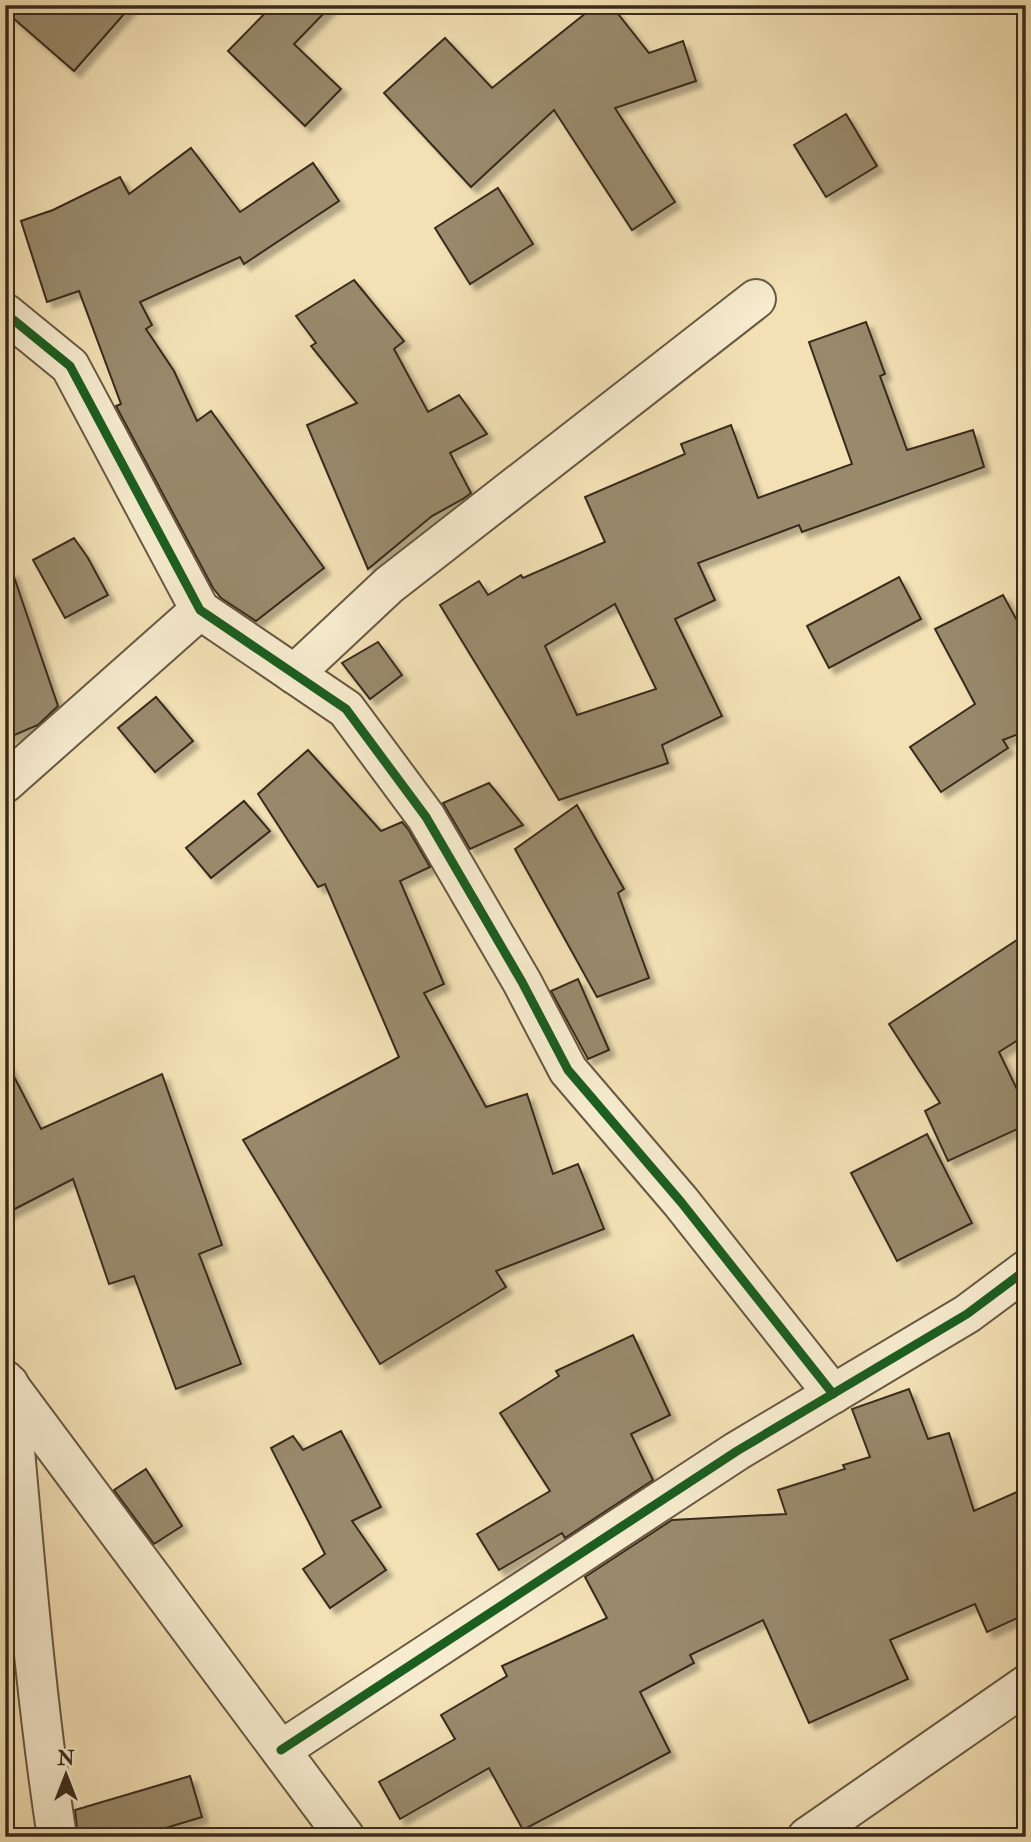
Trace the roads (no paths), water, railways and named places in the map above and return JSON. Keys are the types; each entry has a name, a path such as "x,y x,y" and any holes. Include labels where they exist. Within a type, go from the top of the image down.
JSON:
{"street":[{"path":"294,674 389,585 757,299"},
{"path":"5,313 69,366 200,610 346,709 426,817 522,982 568,1070 681,1202 833,1394"},
{"path":"5,783 200,610"},
{"path":"281,1750 737,1451 967,1314 1026,1270"},
{"path":"7,1382 345,1837"},
{"path":"7,1382 30,1612 57,1837"},
{"path":"807,1837 1026,1685"}]}
